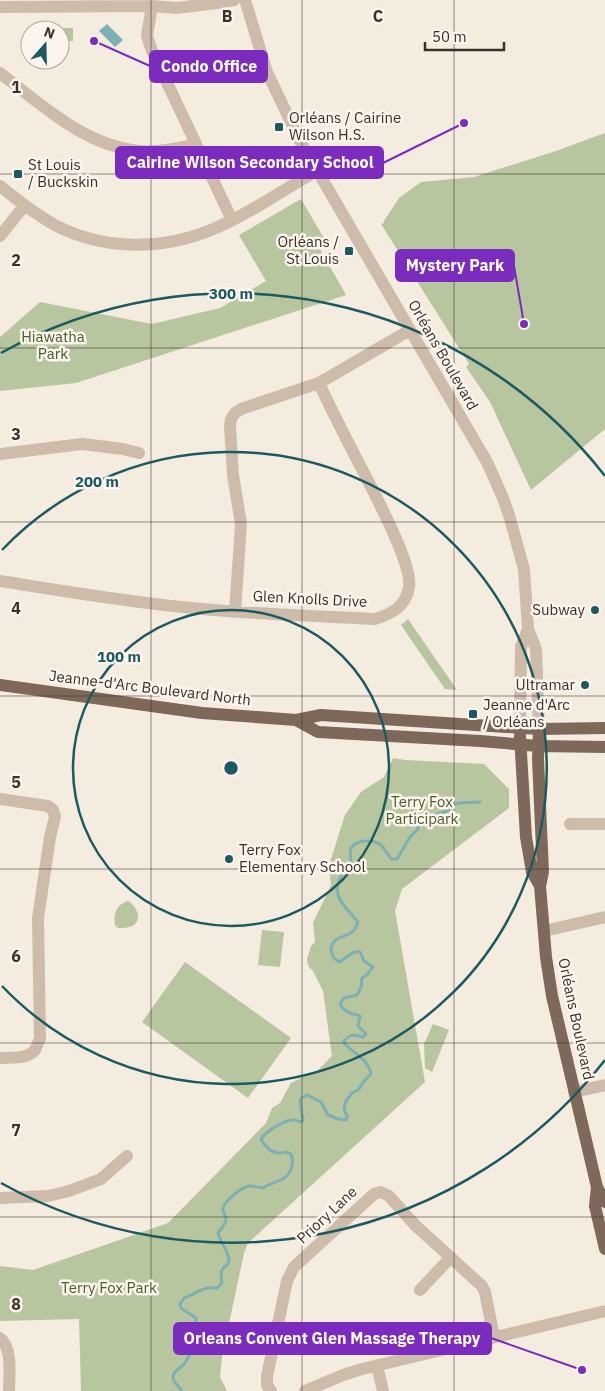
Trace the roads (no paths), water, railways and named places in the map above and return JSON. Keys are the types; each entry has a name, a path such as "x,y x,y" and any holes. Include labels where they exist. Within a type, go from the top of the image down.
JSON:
{"main road":[{"name":"Jeanne-d'Arc Boulevard North","path":"0,685 202,713 296,720 321,715 539,729 605,728"},
{"name":"Jeanne-d'Arc Boulevard North","path":"296,720 318,732 538,746 605,747"},
{"name":"Orléans Boulevard","path":"520,728 526,837 532,872 540,886"},
{"name":"Orléans Boulevard","path":"539,729 543,872 540,886 546,957 552,996 574,1092 597,1187 605,1202"},
{"name":"Orléans Boulevard","path":"597,1187 595,1206 605,1249"}],"street":[{"path":"0,7 152,6 176,8 234,0"},
{"name":"Orléans Boulevard","path":"245,0 267,72 300,141 487,462 504,498 524,569 528,629 536,649 539,729"},
{"path":"152,6 147,36 152,51 232,220"},
{"path":"0,73 82,133 117,148 141,152 177,149 196,144"},
{"path":"0,186 40,217 68,231 116,244 140,246 165,244 211,230 317,171"},
{"path":"0,236 24,206"},
{"path":"234,612 241,524 233,475 230,434 231,419 241,409 318,382 410,330"},
{"name":"Glen Knolls Drive","path":"0,581 91,595 234,612 375,619 388,615 398,609 410,587 405,562 318,382"},
{"path":"0,454 82,444 139,453"},
{"name":"Orléans Boulevard","path":"520,728 521,647 528,629"},
{"path":"0,799 48,806 53,810 55,817 50,837 38,918 40,1039 36,1050 29,1054 21,1057 0,1058"},
{"path":"570,824 605,824"},
{"path":"544,931 605,917"},
{"path":"574,1092 605,1085"},
{"path":"0,1198 48,1196 69,1191 101,1179 128,1156"},
{"name":"Priory Lane","path":"271,1391 267,1385 267,1376 290,1274 294,1267 374,1194 382,1192 389,1196 415,1225 482,1286 485,1292 494,1337"},
{"path":"420,1290 451,1257"},
{"path":"305,1391 343,1374 605,1311"},
{"path":"0,1338 8,1349 10,1391"},
{"path":"377,1365 384,1391"}],"water":[{"path":"107,24 123,40 115,47 99,31"}],"waterway":[{"path":"182,1391 174,1381 173,1375 188,1359 191,1348 184,1341 184,1337 193,1329 196,1318 181,1308 180,1304 184,1298 204,1289 217,1288 222,1283 221,1272 229,1260 218,1233 226,1221 223,1208 239,1190 248,1186 263,1188 284,1178 292,1166 291,1154 273,1152 261,1139 280,1124 293,1120 301,1122 303,1120 300,1101 301,1098 307,1095 321,1102 328,1115 346,1120 344,1108 346,1101 371,1074 367,1064 344,1041 351,1036 363,1037 366,1034 358,1026 360,1016 346,1011 340,1004 344,998 357,995 361,988 362,978 373,967 364,961 360,952 352,953 339,962 333,957 331,951 334,941 352,932 358,922 344,906 337,887 339,880 351,862 351,849 356,843 364,841 378,843 391,859 397,859 420,824 430,817 447,811 458,803 480,802"}],"place":[{"name":"Condo Office","path":"94,41"},
{"name":"Cairine Wilson Secondary School","path":"464,123"},
{"name":"Orléans / Cairine Wilson H.S.","path":"279,127"},
{"name":"St Louis / Buckskin","path":"18,174"},
{"name":"Orléans / St Louis","path":"349,251"},
{"name":"Mystery Park","path":"524,324"},
{"name":"Subway","path":"595,610"},
{"name":"Ultramar","path":"585,685"},
{"name":"Jeanne d'Arc / Orléans","path":"473,714"},
{"name":"Terry Fox Elementary School","path":"229,859"},
{"name":"Orleans Convent Glen Massage Therapy","path":"582,1370"}],"park label":[{"name":"Hiawatha Park","path":"53,346"},
{"name":"Terry Fox Participark","path":"422,810"},
{"name":"Terry Fox Park","path":"109,1288"}]}
